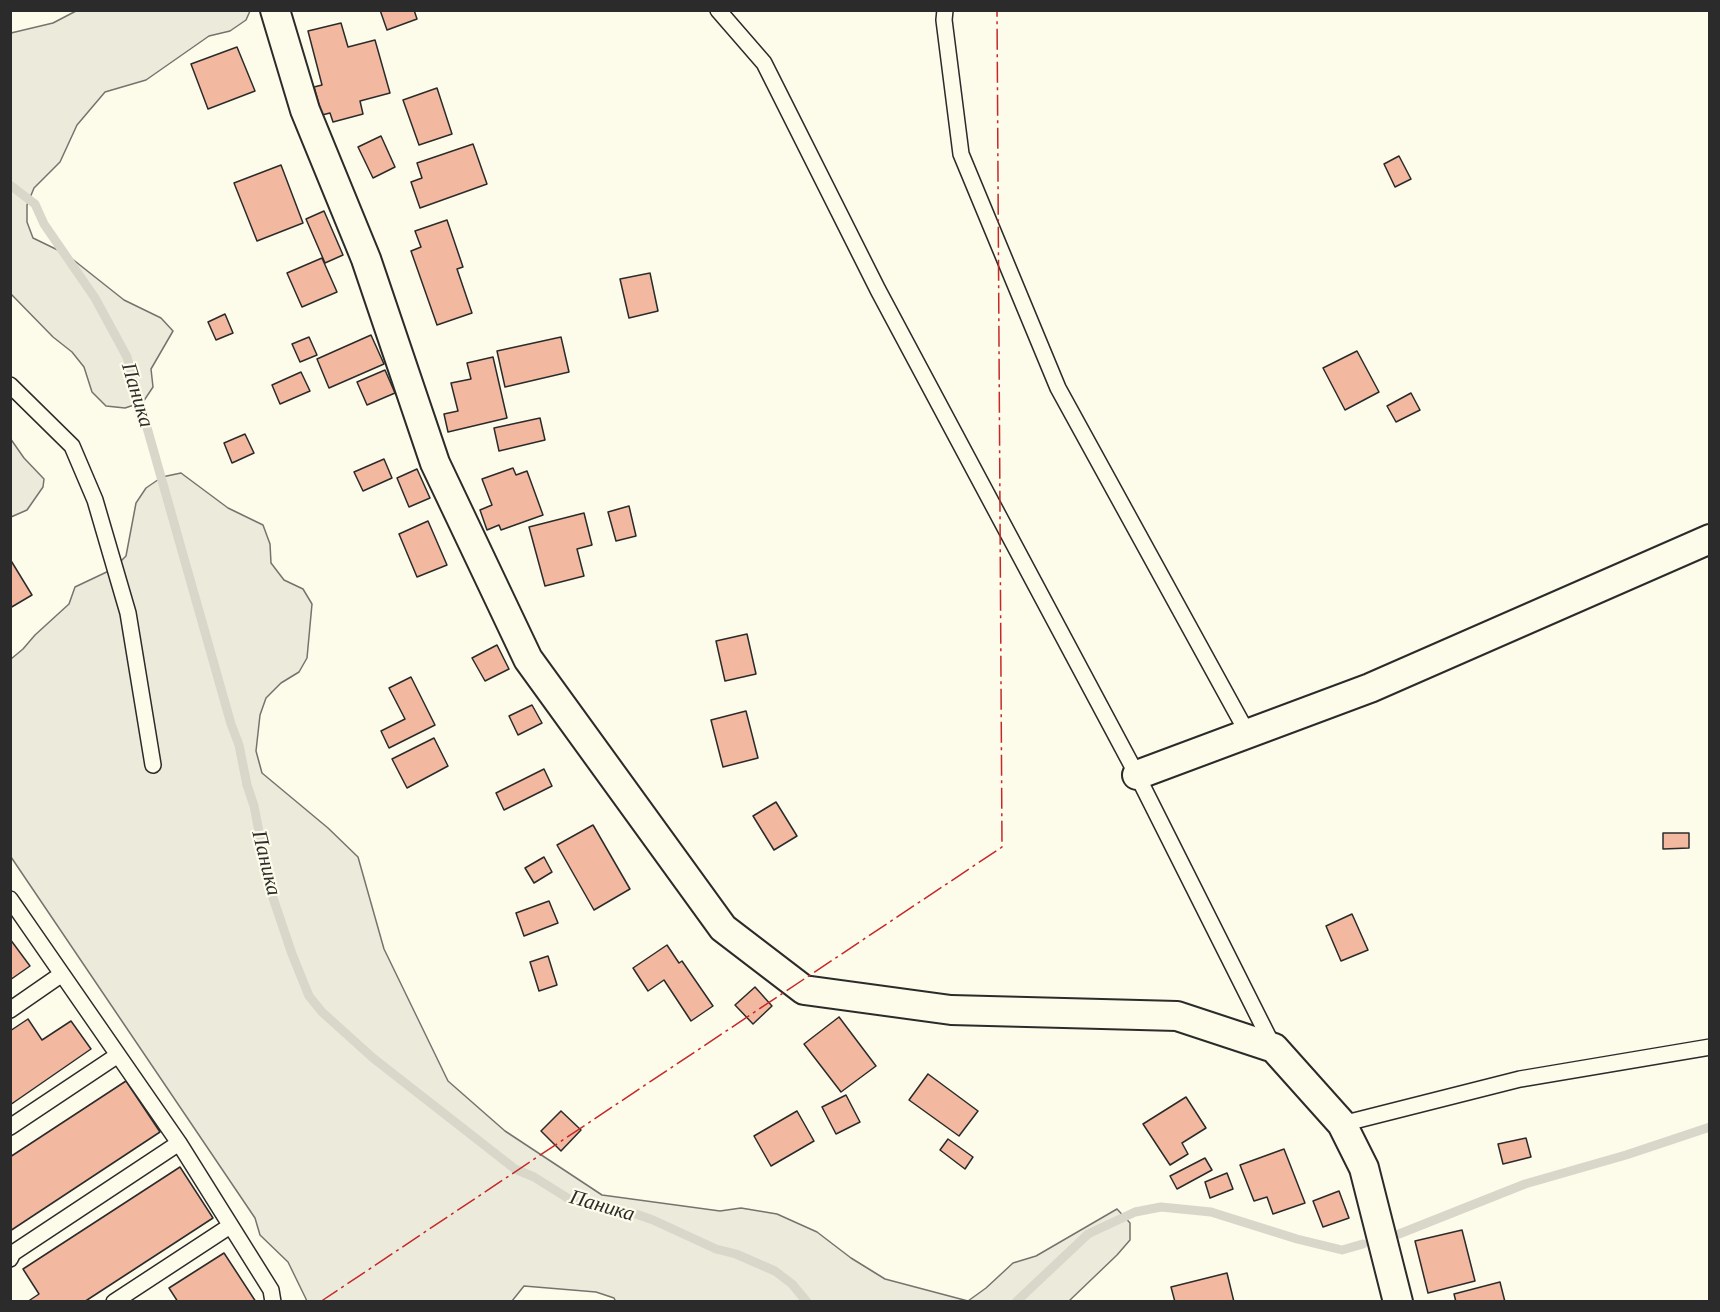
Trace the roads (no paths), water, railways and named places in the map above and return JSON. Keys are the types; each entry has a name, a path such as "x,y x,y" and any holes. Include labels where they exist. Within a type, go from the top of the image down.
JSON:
{"street":[{"path":"275,10 305,110 366,260 435,463 528,659 723,928 804,990 951,1010 1177,1016 1274,1048 1342,1124 1364,1168 1398,1302"},
{"path":"1137,776 1370,688 1710,539"}],"lane":[{"path":"718,10 764,63 878,290 1137,776 1274,1048"},
{"path":"945,10 944,20 961,154 1058,388 1248,734"},
{"path":"10,385 72,446 95,500 128,613 153,765"},
{"path":"10,899 178,1143 271,1290 273,1302"},
{"path":"10,1010 62,974"},
{"path":"1342,1124 1520,1079 1710,1047"},
{"path":"10,1127 118,1055"},
{"path":"10,1259 13,1253 178,1143"},
{"path":"114,1302 230,1226"}],"waterway":[{"name":"Паника","path":"10,185 35,204 44,224 95,298 127,357 231,724 239,745 254,806 270,889 309,996 322,1012 373,1058 515,1169 534,1177 569,1199 589,1206 633,1213 716,1249 736,1254 775,1271 792,1284 807,1302"},
{"path":"1399,1234 1525,1184 1626,1155 1710,1127"},
{"path":"1016,1302 1088,1234 1135,1212 1161,1207 1211,1212 1297,1239 1342,1250 1363,1244"}]}
